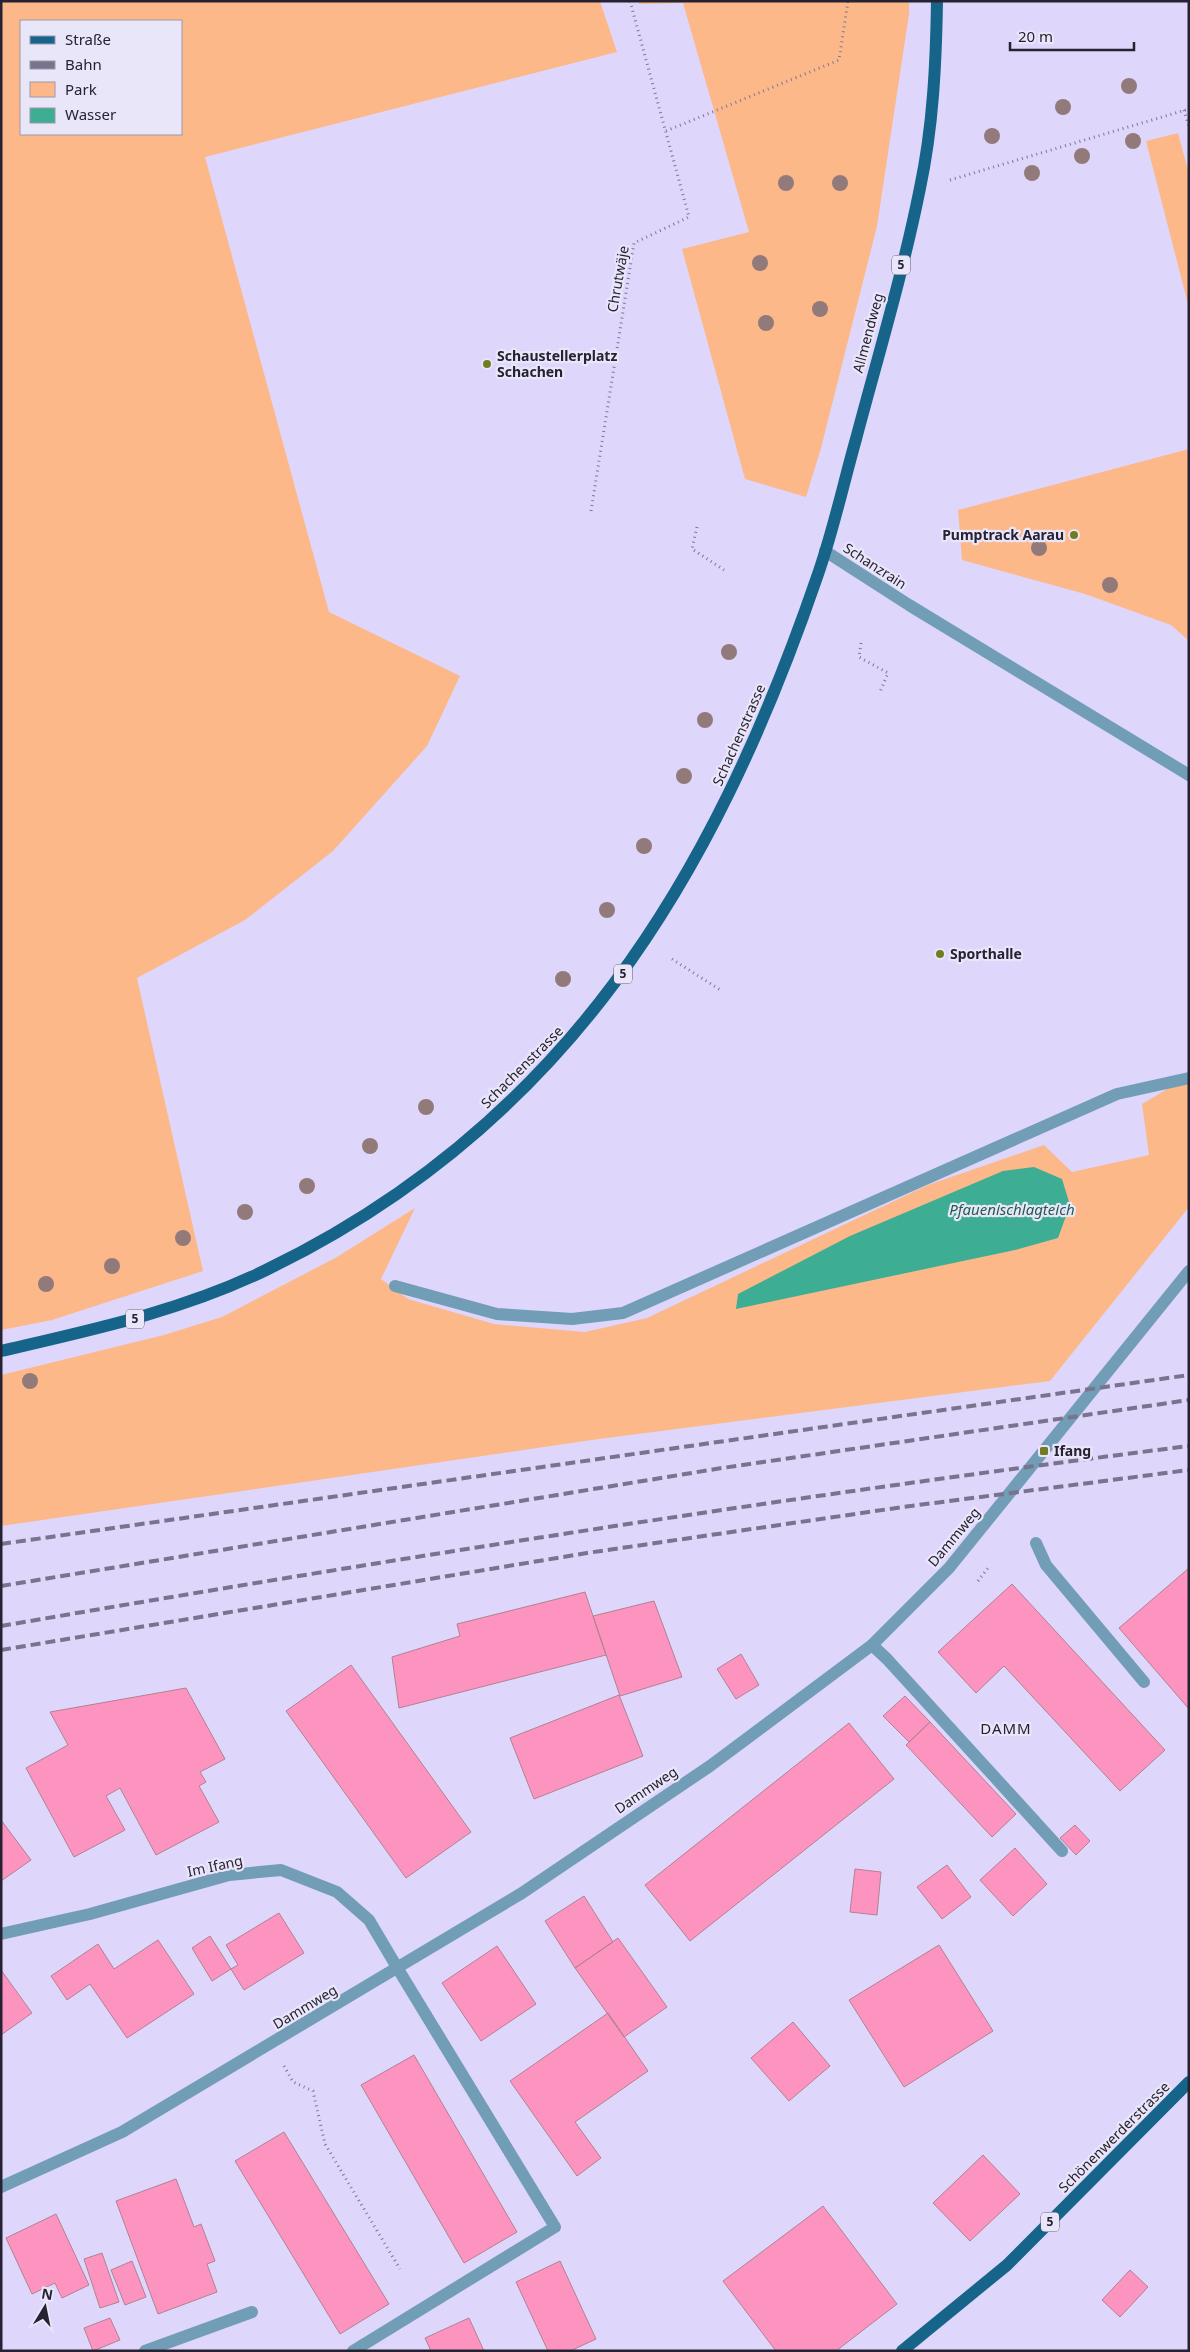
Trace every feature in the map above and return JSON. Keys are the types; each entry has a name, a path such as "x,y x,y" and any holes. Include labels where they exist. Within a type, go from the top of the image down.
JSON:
{"main road":[{"name":"Allmendweg","path":"826,551 920,187 930,122 936,56 937,1"},
{"name":"Schachenstrasse","path":"1,1350 138,1319 263,1272 337,1233 402,1192 458,1149 509,1104 582,1027 622,976 694,861 729,795 788,658 826,551"},
{"name":"Schönenwerderstrasse","path":"902,2351 1007,2265 1189,2082"}],"street":[{"name":"Schanzrain","path":"826,551 910,605 1189,775"},
{"path":"395,1286 497,1314 572,1319 623,1313 979,1153 1117,1094 1189,1078"},
{"name":"Dammweg","path":"1,2188 122,2132 398,1969 522,1893 710,1766 872,1645 949,1568 1189,1271"},
{"path":"1036,1543 1046,1565 1144,1682"},
{"path":"872,1645 887,1659 1062,1851"},
{"name":"Im Ifang","path":"1,1934 90,1914 229,1875 281,1870 337,1892 369,1920 555,2227 353,2351"},
{"path":"145,2351 252,2312"}],"path":[{"name":"Chrutwäje","path":"591,511 634,243 689,217 630,1"},
{"path":"666,131 839,60 848,1"},
{"path":"920,187 962,178 1189,109"},
{"path":"1184,110 1189,127"},
{"path":"697,527 692,549 724,570"},
{"path":"861,643 858,657 888,672 880,692"},
{"path":"672,959 722,991"},
{"path":"272,2044 293,2082 314,2091 325,2144 400,2269"}],"green space":[{"path":"1,1 600,1 617,52 205,157 329,612 460,676 427,746 333,851 245,920 137,978 203,1271 52,1320 1,1330"},
{"path":"638,1 909,1 909,14 877,226 821,448 806,497 745,479 682,249 749,232 683,3 639,4"},
{"path":"1178,133 1189,174 1189,308 1146,141"},
{"name":"Pumptrack Aarau","path":"1189,449 1189,641 1171,625 1085,594 962,560 958,510"},
{"path":"1189,1076 1189,1207 1050,1381 599,1439 1,1526 1,1375 164,1335 222,1317 337,1257 415,1208 381,1279 408,1299 494,1324 585,1332 647,1318 928,1185 1044,1145 1072,1172 1149,1155 1142,1104"}],"water":[{"name":"Pfauenischlagteich","path":"1034,1167 1062,1179 1070,1205 1058,1238 1015,1250 736,1309 738,1294 850,1236 1003,1171"}],"building":[{"path":"1189,1568 1189,1709 1119,1628"},
{"path":"1012,1584 1165,1750 1120,1791 1004,1666 976,1693 938,1652"},
{"path":"585,1592 606,1655 399,1708 392,1657 460,1636 457,1624"},
{"path":"654,1601 682,1677 620,1696 593,1616"},
{"path":"741,1654 759,1685 736,1699 717,1669"},
{"path":"351,1665 471,1832 406,1878 286,1711"},
{"path":"186,1688 225,1759 200,1772 206,1782 199,1786 219,1822 156,1855 120,1788 106,1796 125,1830 74,1857 26,1768 68,1745 50,1712"},
{"path":"619,1695 643,1756 534,1799 510,1738"},
{"path":"905,1696 930,1722 909,1742 883,1716"},
{"path":"930,1722 1016,1814 992,1837 906,1745"},
{"path":"849,1723 894,1779 690,1941 645,1885"},
{"path":"1,1820 31,1860 1,1881"},
{"path":"1075,1825 1090,1841 1076,1855 1060,1838"},
{"path":"1015,1848 1047,1884 1013,1916 980,1880"},
{"path":"947,1865 971,1897 942,1919 917,1887"},
{"path":"855,1869 881,1872 877,1915 850,1912"},
{"path":"584,1896 613,1942 575,1968 545,1921"},
{"path":"279,1913 304,1953 244,1990 231,1969 238,1965 226,1945"},
{"path":"210,1936 231,1969 212,1981 192,1948"},
{"path":"618,1938 667,2007 624,2037 575,1968"},
{"path":"158,1940 194,1994 127,2038 90,1984 67,2000 51,1976 98,1944 114,1969"},
{"path":"939,1945 993,2031 904,2087 849,2000"},
{"path":"497,1946 536,2004 481,2041 442,1983"},
{"path":"1,1970 32,2013 1,2035"},
{"path":"608,2013 648,2071 575,2122 601,2158 577,2176 510,2081"},
{"path":"793,2022 830,2066 789,2101 751,2058"},
{"path":"414,2055 517,2232 464,2263 361,2085"},
{"path":"284,2132 389,2304 340,2334 235,2161"},
{"path":"983,2155 1020,2194 970,2241 933,2203"},
{"path":"176,2179 194,2227 201,2224 215,2261 207,2264 217,2292 158,2314 116,2201"},
{"path":"823,2206 897,2304 836,2351 776,2351 723,2281"},
{"path":"56,2214 89,2285 62,2298 55,2283 32,2294 6,2238"},
{"path":"102,2253 119,2302 100,2308 84,2259"},
{"path":"132,2261 146,2297 125,2305 111,2270"},
{"path":"560,2261 596,2339 570,2351 548,2351 516,2282"},
{"path":"1130,2270 1148,2287 1120,2317 1102,2300"},
{"path":"110,2318 120,2340 93,2351 84,2328"},
{"path":"469,2318 484,2351 431,2351 425,2338"}],"railway":[{"path":"1,1544 1189,1375"},
{"path":"1,1586 722,1468 1189,1400"},
{"path":"1,1626 297,1576 594,1529 1040,1465 1189,1446"},
{"path":"1,1650 587,1553 903,1507 1189,1470"}],"place":[{"name":"Schaustellerplatz Schachen","path":"487,364"},
{"name":"Pumptrack Aarau","path":"1074,535"},
{"name":"Sporthalle","path":"940,954"},
{"name":"Ifang","path":"1044,1451"}],"district":[{"name":"DAMM","path":"1006,1729"}]}
